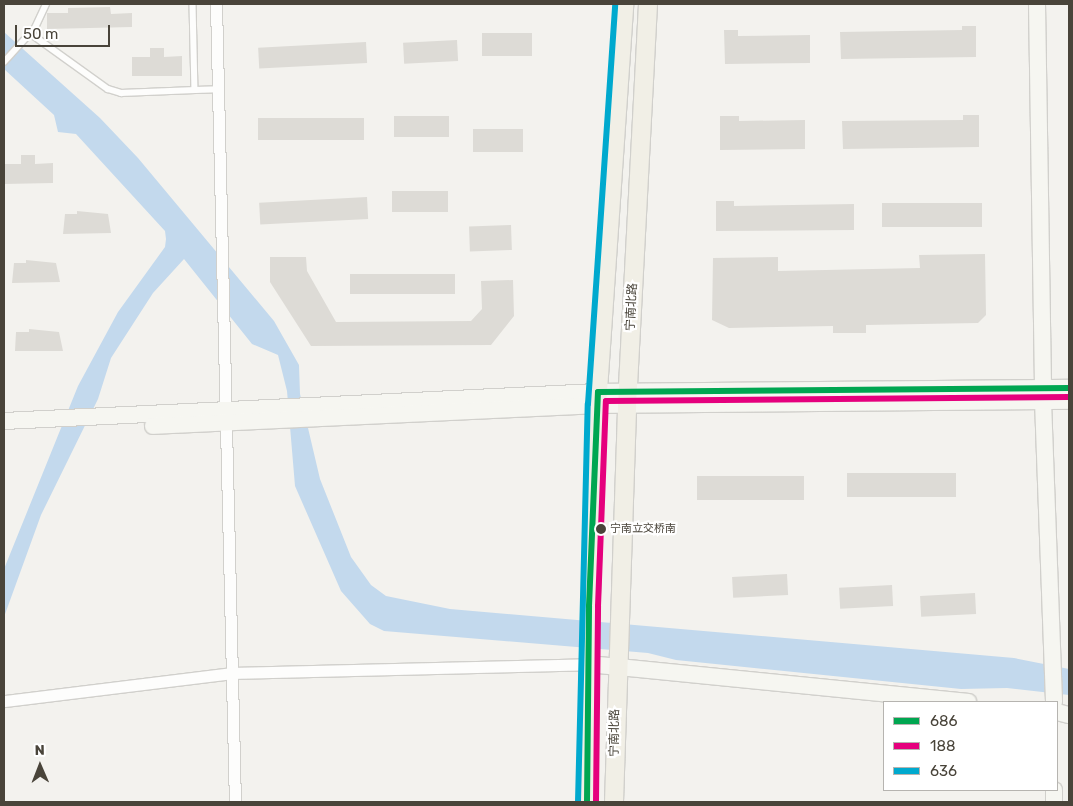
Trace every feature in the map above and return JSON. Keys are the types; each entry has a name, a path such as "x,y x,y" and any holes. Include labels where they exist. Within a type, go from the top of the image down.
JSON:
{"main road":[{"path":"587,802 589,606 597,398 624,4"},
{"name":"宁南北路","path":"614,802 627,398 648,4"}],"street":[{"path":"216,4 224,415 235,802"},
{"path":"1037,4 1043,395 1054,701"},
{"path":"1043,395 1069,388"},
{"path":"4,421 172,414 224,415 597,398 1043,395 1069,401"},
{"path":"4,431 103,429 224,415 266,422 328,419 597,398"},
{"path":"4,701 232,673 589,662 959,701"}],"lane":[{"path":"4,62 30,33 46,4"},
{"path":"193,4 195,90"},
{"path":"30,33 114,91 127,94 218,89"}],"water":[{"path":"4,32 100,118 138,158 274,321 299,365 300,394 320,479 351,557 371,585 386,596 450,609 1014,658 1069,669 1069,695 1007,688 961,689 676,660 648,653 384,631 370,624 341,591 295,486 287,391 278,355 252,344 184,259 153,293 111,358 98,399 41,515 4,617 4,569 78,386 118,312 165,247 166,239 165,231 76,134 58,132 54,115 4,69"}],"building":[{"path":"110,7 111,14 132,13 132,27 47,29 47,13 68,13 68,8"},
{"path":"962,26 976,26 976,57 841,59 840,32 962,30"},
{"path":"724,30 738,30 738,36 810,35 810,63 725,64"},
{"path":"482,33 532,33 532,56 482,56"},
{"path":"457,40 458,61 404,64 403,43"},
{"path":"366,42 367,63 259,69 258,48"},
{"path":"150,48 164,48 164,57 182,56 182,76 132,76 132,57 150,57"},
{"path":"963,115 979,115 979,147 843,149 842,121 963,120"},
{"path":"394,116 449,116 449,137 394,137"},
{"path":"720,116 739,116 739,121 805,120 805,149 720,150"},
{"path":"258,118 364,118 364,140 258,140"},
{"path":"473,129 523,129 523,152 473,152"},
{"path":"21,155 35,155 35,164 53,163 53,183 4,184 4,164 21,164"},
{"path":"392,191 448,191 448,212 392,212"},
{"path":"367,197 368,219 260,225 259,203"},
{"path":"716,201 734,201 734,206 854,204 854,230 716,231"},
{"path":"882,203 982,203 982,227 882,227"},
{"path":"77,211 108,214 111,233 63,234 65,214 77,214"},
{"path":"511,225 512,250 470,251 469,226"},
{"path":"985,254 986,315 978,323 866,325 866,333 833,333 833,326 729,328 712,320 713,258 778,257 778,271 920,268 919,255"},
{"path":"270,257 306,257 307,271 336,322 471,321 482,309 481,281 513,280 514,316 491,345 311,346 270,282"},
{"path":"26,260 56,263 60,282 12,283 14,263 26,263"},
{"path":"350,274 455,274 455,294 350,294"},
{"path":"29,329 59,332 63,351 15,351 16,332 29,332"},
{"path":"847,473 956,473 956,497 847,497"},
{"path":"697,476 804,476 804,500 697,500"},
{"path":"787,574 788,595 733,598 732,577"},
{"path":"892,585 893,606 840,609 839,588"},
{"path":"975,593 976,614 921,617 920,596"}],"transit line":[{"name":"636","path":"578,802 588,404 615,4"},
{"name":"686","path":"587,802 589,606 598,392 1069,388"},
{"name":"188","path":"596,802 598,606 606,401 1069,397"}],"place":[{"name":"宁南立交桥南","path":"601,529"}]}
